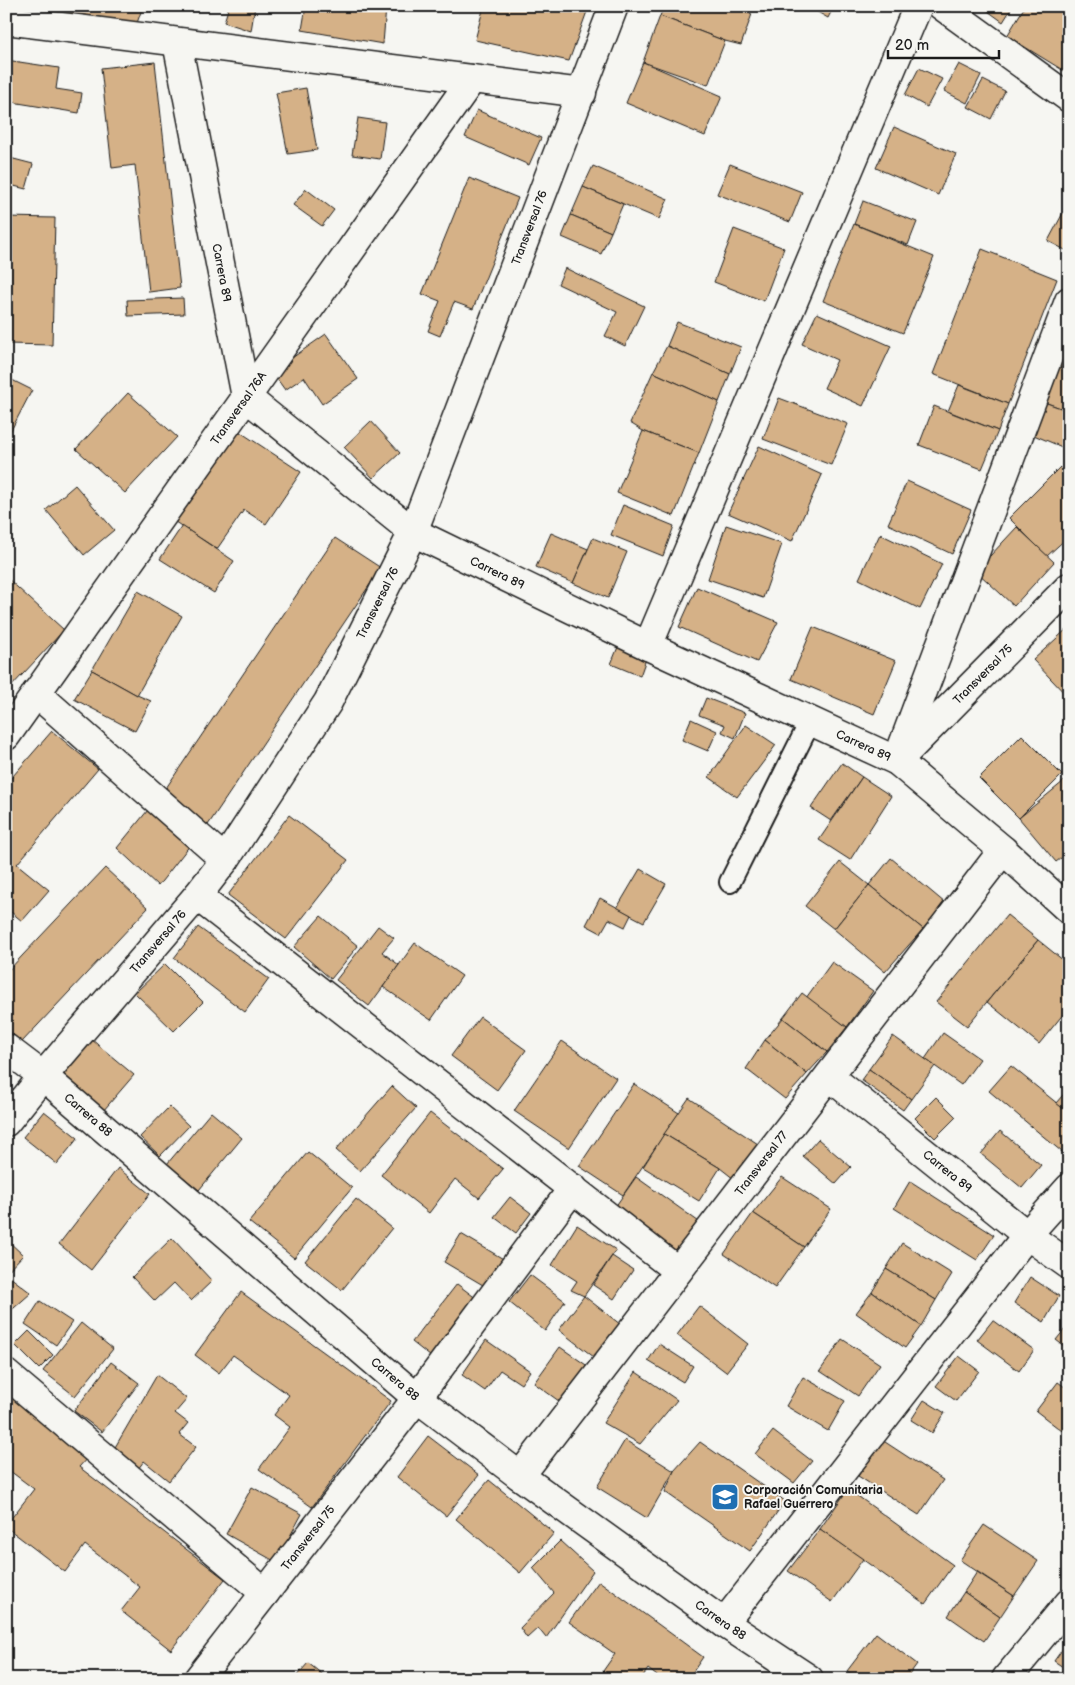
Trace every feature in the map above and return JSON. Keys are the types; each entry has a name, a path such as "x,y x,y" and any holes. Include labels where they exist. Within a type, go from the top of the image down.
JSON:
{"street":[{"name":"Transversal 76","path":"6,1122 197,896 225,860 328,702 412,532 614,6"},
{"path":"648,646 918,6"},
{"path":"942,6 1069,98"},
{"path":"6,20 582,93"},
{"name":"Carrera 89","path":"177,42 246,397 412,532 648,646 897,761 1004,850 1069,910"},
{"name":"Transversal 76A","path":"6,736 472,79"},
{"path":"897,761 1069,301"},
{"name":"Transversal 75","path":"897,761 1069,587"},
{"path":"36,693 225,860"},
{"name":"Transversal 77","path":"520,1476 1004,850"},
{"path":"197,896 678,1271"},
{"name":"Carrera 88","path":"6,1048 43,1076 417,1398 520,1476 724,1623 809,1679"},
{"name":"Carrera 89","path":"829,1076 1026,1235 1069,1265"},
{"name":"Transversal 75","path":"198,1679 417,1398 572,1188"},
{"path":"724,1623 1026,1235 1069,1188"},
{"path":"6,1374 265,1593"},
{"path":"1006,1679 1069,1603"}],"lane":[{"path":"730,882 811,720"}],"building":[{"path":"30,6 143,6 137,23 30,10"},
{"path":"229,6 255,6 251,31 224,22"},
{"path":"306,6 385,6 383,44 302,30"},
{"path":"484,6 589,6 569,61 475,40"},
{"path":"664,6 730,6 752,14 741,45 725,41 660,16"},
{"path":"807,6 834,6 828,18"},
{"path":"981,6 1013,6 1003,22"},
{"path":"1025,6 1061,6 1069,11 1069,74 1007,36"},
{"path":"660,16 725,41 708,85 643,62"},
{"path":"6,60 59,68 56,89 82,93 79,113 6,101"},
{"path":"155,62 180,288 149,292 135,165 112,168 101,68"},
{"path":"643,62 722,96 705,136 626,103"},
{"path":"959,64 981,75 967,103 944,91"},
{"path":"919,68 942,79 927,107 905,95"},
{"path":"983,80 1005,91 991,119 968,107"},
{"path":"306,88 317,150 288,154 276,93"},
{"path":"477,110 541,138 529,165 465,137"},
{"path":"358,118 385,122 380,159 352,155"},
{"path":"6,124 12,126 6,146"},
{"path":"894,127 956,154 938,195 876,168"},
{"path":"6,157 33,164 26,189 6,184"},
{"path":"730,164 802,192 790,222 717,194"},
{"path":"593,166 668,199 659,219 583,187"},
{"path":"469,178 518,198 473,309 454,302 440,336 428,331 440,301 422,294"},
{"path":"583,187 623,204 611,232 571,215"},
{"path":"306,189 334,210 322,226 293,205"},
{"path":"863,201 917,222 908,245 854,224"},
{"path":"1063,213 1069,216 1069,252 1048,241"},
{"path":"571,215 611,232 601,254 562,237"},
{"path":"6,217 55,218 52,345 6,344"},
{"path":"854,224 934,257 903,333 823,301"},
{"path":"734,229 784,248 764,301 714,282"},
{"path":"982,249 1057,279 1008,404 933,374"},
{"path":"565,268 644,306 625,346 605,336 617,312 558,284"},
{"path":"183,298 184,314 128,316 127,300"},
{"path":"817,313 891,346 863,406 824,388 837,360 802,344"},
{"path":"677,322 741,347 730,374 667,346"},
{"path":"326,334 358,379 322,404 304,377 285,390 272,372"},
{"path":"1069,336 1069,371 1056,366"},
{"path":"667,346 730,374 719,402 653,372"},
{"path":"1056,366 1069,371 1069,411 1044,402"},
{"path":"653,372 719,402 699,453 643,431 630,423"},
{"path":"6,377 32,390 6,440"},
{"path":"959,385 1008,404 998,431 948,411"},
{"path":"128,393 177,437 125,493 76,449"},
{"path":"779,398 848,424 831,465 763,439"},
{"path":"1044,402 1069,411 1069,450 1029,433"},
{"path":"934,406 998,431 982,469 919,445"},
{"path":"371,421 400,453 373,478 344,447"},
{"path":"234,428 301,472 266,524 244,510 217,549 172,520"},
{"path":"643,431 699,453 674,516 617,493"},
{"path":"759,446 822,475 792,541 728,513"},
{"path":"1060,467 1069,476 1069,536 1047,556 1009,518"},
{"path":"907,481 971,510 952,554 888,524"},
{"path":"75,485 114,530 84,555 46,510"},
{"path":"623,505 674,526 663,556 611,535"},
{"path":"726,525 782,544 763,598 708,579"},
{"path":"182,526 234,561 214,593 160,559"},
{"path":"1017,527 1054,562 1014,606 976,571"},
{"path":"551,533 588,549 573,583 536,567"},
{"path":"880,534 942,564 920,609 859,579"},
{"path":"335,538 381,568 208,825 162,794"},
{"path":"593,538 627,552 608,598 573,583"},
{"path":"6,577 64,630 9,689 6,687"},
{"path":"697,587 778,622 757,662 679,627"},
{"path":"138,591 182,616 137,695 92,670"},
{"path":"813,627 896,661 874,714 791,679"},
{"path":"1069,627 1069,698 1033,660"},
{"path":"618,647 646,659 640,676 611,664"},
{"path":"92,670 151,701 135,731 74,699"},
{"path":"706,698 745,713 735,738 722,732 725,725 699,715"},
{"path":"691,719 717,731 708,751 682,740"},
{"path":"746,725 776,745 737,797 709,777"},
{"path":"52,731 98,769 17,864 49,890 22,921 6,908 6,784"},
{"path":"1022,735 1062,775 1019,818 979,778"},
{"path":"842,763 862,777 831,821 811,808"},
{"path":"862,777 891,796 850,860 819,840"},
{"path":"1069,777 1069,852 1056,862 1019,818"},
{"path":"148,810 194,840 158,886 117,848"},
{"path":"289,815 348,860 286,939 228,895"},
{"path":"891,858 945,903 923,929 869,885"},
{"path":"840,862 869,885 834,929 805,906"},
{"path":"105,868 148,908 22,1042 6,1028 6,973"},
{"path":"640,869 666,884 644,922 617,908"},
{"path":"869,885 923,929 885,972 834,929"},
{"path":"600,898 631,915 625,927 609,919 601,933 586,925"},
{"path":"1007,915 1038,940 967,1026 936,1002"},
{"path":"321,916 358,946 331,979 294,947"},
{"path":"378,926 394,938 382,952 399,965 369,1006 336,980"},
{"path":"198,927 269,979 245,1012 174,958"},
{"path":"1038,940 1069,965 1069,1007 1039,1044 987,1002"},
{"path":"415,943 462,976 431,1020 383,987"},
{"path":"832,962 873,991 847,1027 806,998"},
{"path":"165,964 203,1002 174,1031 135,993"},
{"path":"802,993 847,1027 827,1052 783,1018"},
{"path":"480,1017 526,1050 497,1090 451,1056"},
{"path":"783,1018 827,1052 807,1074 765,1040"},
{"path":"943,1033 980,1059 961,1085 925,1059"},
{"path":"85,1034 134,1075 103,1111 55,1070"},
{"path":"893,1036 935,1066 911,1099 869,1069"},
{"path":"765,1040 807,1074 785,1099 746,1069"},
{"path":"562,1041 616,1078 569,1148 514,1111"},
{"path":"1011,1066 1069,1113 1068,1157 989,1091"},
{"path":"869,1069 911,1099 903,1110 861,1080"},
{"path":"634,1084 679,1113 623,1195 579,1166"},
{"path":"392,1086 416,1108 360,1171 336,1150"},
{"path":"1069,1088 1069,1113 1056,1103"},
{"path":"936,1097 956,1117 935,1138 915,1118"},
{"path":"689,1098 758,1144 734,1179 720,1168 664,1134"},
{"path":"169,1107 189,1126 160,1156 140,1137"},
{"path":"44,1111 78,1138 57,1164 23,1137"},
{"path":"211,1112 242,1138 199,1190 167,1164"},
{"path":"430,1113 503,1169 479,1198 455,1179 429,1213 381,1175"},
{"path":"1000,1131 1041,1165 1022,1188 981,1154"},
{"path":"664,1134 720,1168 699,1201 643,1167"},
{"path":"818,1139 851,1167 836,1184 803,1156"},
{"path":"308,1152 352,1188 294,1258 249,1222"},
{"path":"118,1168 150,1194 91,1270 59,1244"},
{"path":"636,1177 702,1224 680,1254 615,1207"},
{"path":"782,1177 831,1209 804,1247 753,1213"},
{"path":"910,1181 994,1235 977,1260 894,1208"},
{"path":"510,1197 531,1213 516,1233 494,1217"},
{"path":"356,1199 392,1228 342,1290 305,1261"},
{"path":"753,1213 804,1247 775,1288 724,1254"},
{"path":"577,1225 616,1250 584,1296 571,1290 577,1281 552,1265"},
{"path":"461,1234 505,1260 488,1288 444,1262"},
{"path":"172,1238 212,1281 191,1301 174,1283 155,1301 132,1277"},
{"path":"6,1239 23,1255 6,1273"},
{"path":"902,1243 952,1274 936,1300 886,1269"},
{"path":"612,1256 633,1270 614,1299 593,1285"},
{"path":"886,1269 936,1300 921,1326 872,1292"},
{"path":"530,1275 565,1301 545,1331 509,1302"},
{"path":"10,1277 31,1293 6,1315 6,1281"},
{"path":"1030,1277 1059,1296 1044,1322 1014,1303"},
{"path":"457,1284 481,1302 435,1360 412,1342"},
{"path":"241,1292 391,1401 312,1507 259,1469 290,1427 274,1415 289,1395 233,1355 219,1373 195,1355"},
{"path":"872,1292 921,1326 905,1348 856,1313"},
{"path":"584,1296 625,1328 599,1361 559,1330"},
{"path":"40,1301 72,1322 56,1345 25,1324"},
{"path":"699,1306 748,1344 726,1372 677,1335"},
{"path":"993,1320 1034,1350 1019,1371 977,1340"},
{"path":"81,1323 113,1349 75,1396 43,1371"},
{"path":"1069,1324 1069,1350 1056,1340"},
{"path":"29,1331 53,1355 39,1369 15,1345"},
{"path":"842,1339 880,1364 858,1396 820,1371"},
{"path":"486,1340 530,1371 521,1384 500,1370 485,1391 462,1375"},
{"path":"659,1344 693,1366 683,1382 648,1361"},
{"path":"560,1347 589,1367 563,1404 534,1383"},
{"path":"959,1356 979,1371 956,1401 936,1386"},
{"path":"111,1362 139,1383 102,1432 74,1411"},
{"path":"636,1372 677,1400 640,1444 603,1423"},
{"path":"157,1375 187,1399 175,1413 188,1423 179,1434 196,1447 169,1481 144,1461 138,1469 114,1449"},
{"path":"803,1377 845,1401 828,1431 786,1406"},
{"path":"1058,1382 1069,1390 1069,1422 1062,1431 1036,1411"},
{"path":"6,1392 89,1456 79,1467 225,1579 171,1650 121,1611 140,1587 85,1545 65,1572 6,1527 34,1489 6,1468"},
{"path":"924,1400 945,1413 932,1433 911,1420"},
{"path":"773,1431 812,1461 794,1483 755,1454"},
{"path":"428,1436 479,1475 446,1516 397,1477"},
{"path":"625,1440 674,1471 647,1518 597,1487"},
{"path":"882,1440 943,1480 919,1515 858,1476"},
{"name":"Corporación Comunitaria Rafael Guerrero","path":"700,1442 785,1501 750,1551 665,1492 674,1471"},
{"path":"489,1480 554,1533 520,1573 456,1519"},
{"path":"252,1487 302,1514 276,1562 226,1534"},
{"path":"848,1489 953,1565 925,1604 820,1529"},
{"path":"984,1525 1038,1561 1014,1596 960,1560"},
{"path":"820,1529 863,1559 832,1602 788,1571"},
{"path":"560,1541 593,1571 546,1638 538,1628 527,1638 520,1628 554,1593 533,1568"},
{"path":"977,1572 1014,1596 1000,1617 964,1592"},
{"path":"599,1581 703,1657 688,1679 661,1679 648,1669 641,1679 614,1679 603,1671 615,1654 569,1622"},
{"path":"964,1592 1000,1617 984,1641 948,1616"},
{"path":"876,1633 917,1664 906,1679 858,1679 847,1671"},
{"path":"1064,1647 1069,1651 1069,1671 1054,1661"},
{"path":"308,1663 327,1678 294,1679"}],"place":[{"name":"Corporación Comunitaria Rafael Guerrero","path":"725,1497"}]}
